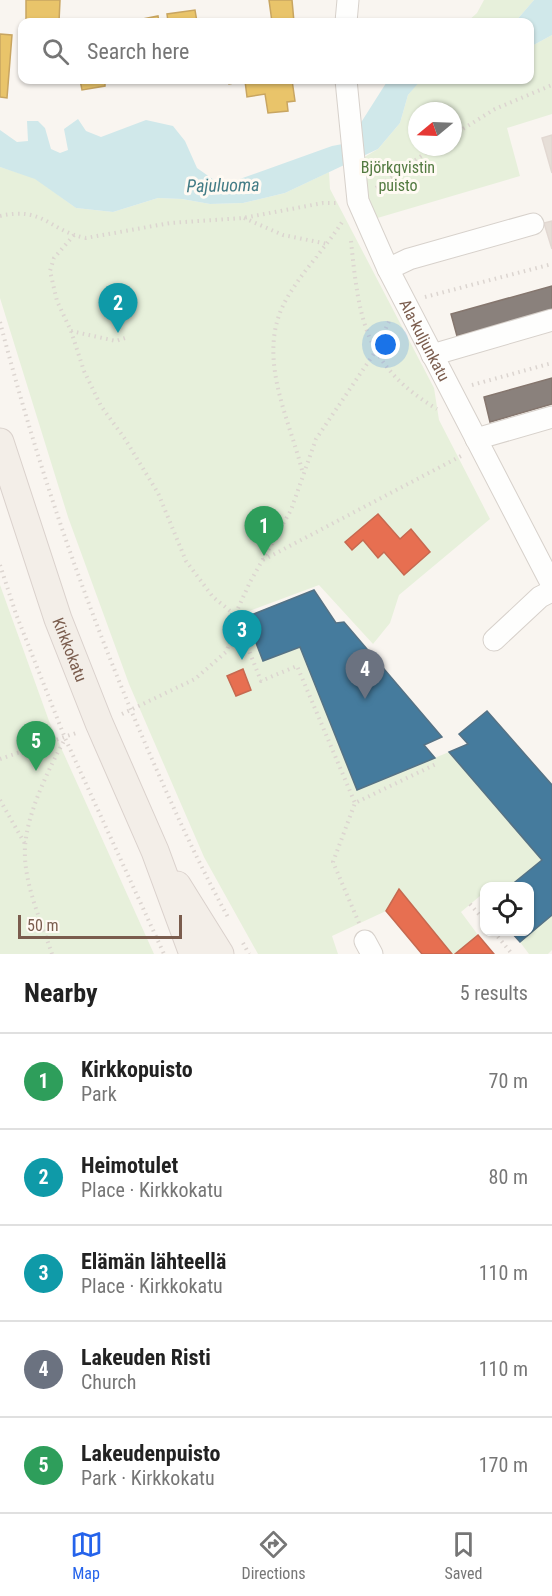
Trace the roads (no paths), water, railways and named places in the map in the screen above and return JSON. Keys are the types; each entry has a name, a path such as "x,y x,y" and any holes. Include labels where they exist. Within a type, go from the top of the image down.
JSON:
{"main road":[{"name":"Kirkkokatu","path":"0,442 58,619 99,723 155,851 193,954"},
{"name":"Kirkkokatu","path":"155,851 220,954"}],"street":[{"path":"346,18 348,0"},
{"name":"Ala-kuljunkatu","path":"346,84 353,170 358,201 388,269 452,392 466,446 552,585"},
{"path":"388,269 409,259 533,224"},
{"path":"432,355 552,320"},
{"path":"466,446 552,417"},
{"path":"494,640 540,597 552,591"}],"water":[{"path":"534,0 552,0 552,35 534,45 534,18 518,18"},
{"name":"Pajuluoma","path":"385,84 418,84 408,95 400,123 378,149 285,193 243,203 210,204 158,198 113,212 76,208 35,179 0,167 0,130 17,142 28,141 27,121 38,121 45,128 51,149 60,153 68,150 64,129 78,119 86,131 101,137 146,120 173,126 185,141 197,168 214,180 237,180 332,146 348,143"}],"place":[{"name":"Heimotulet","path":"118,333"},
{"name":"Kirkkopuisto","path":"264,556"},
{"name":"Elämän lähteellä","path":"242,660"},
{"name":"Lakeuden Risti","path":"365,699"},
{"name":"Lakeudenpuisto","path":"36,771"}],"park label":[{"name":"Björkqvistin puisto","path":"398,176"}]}
